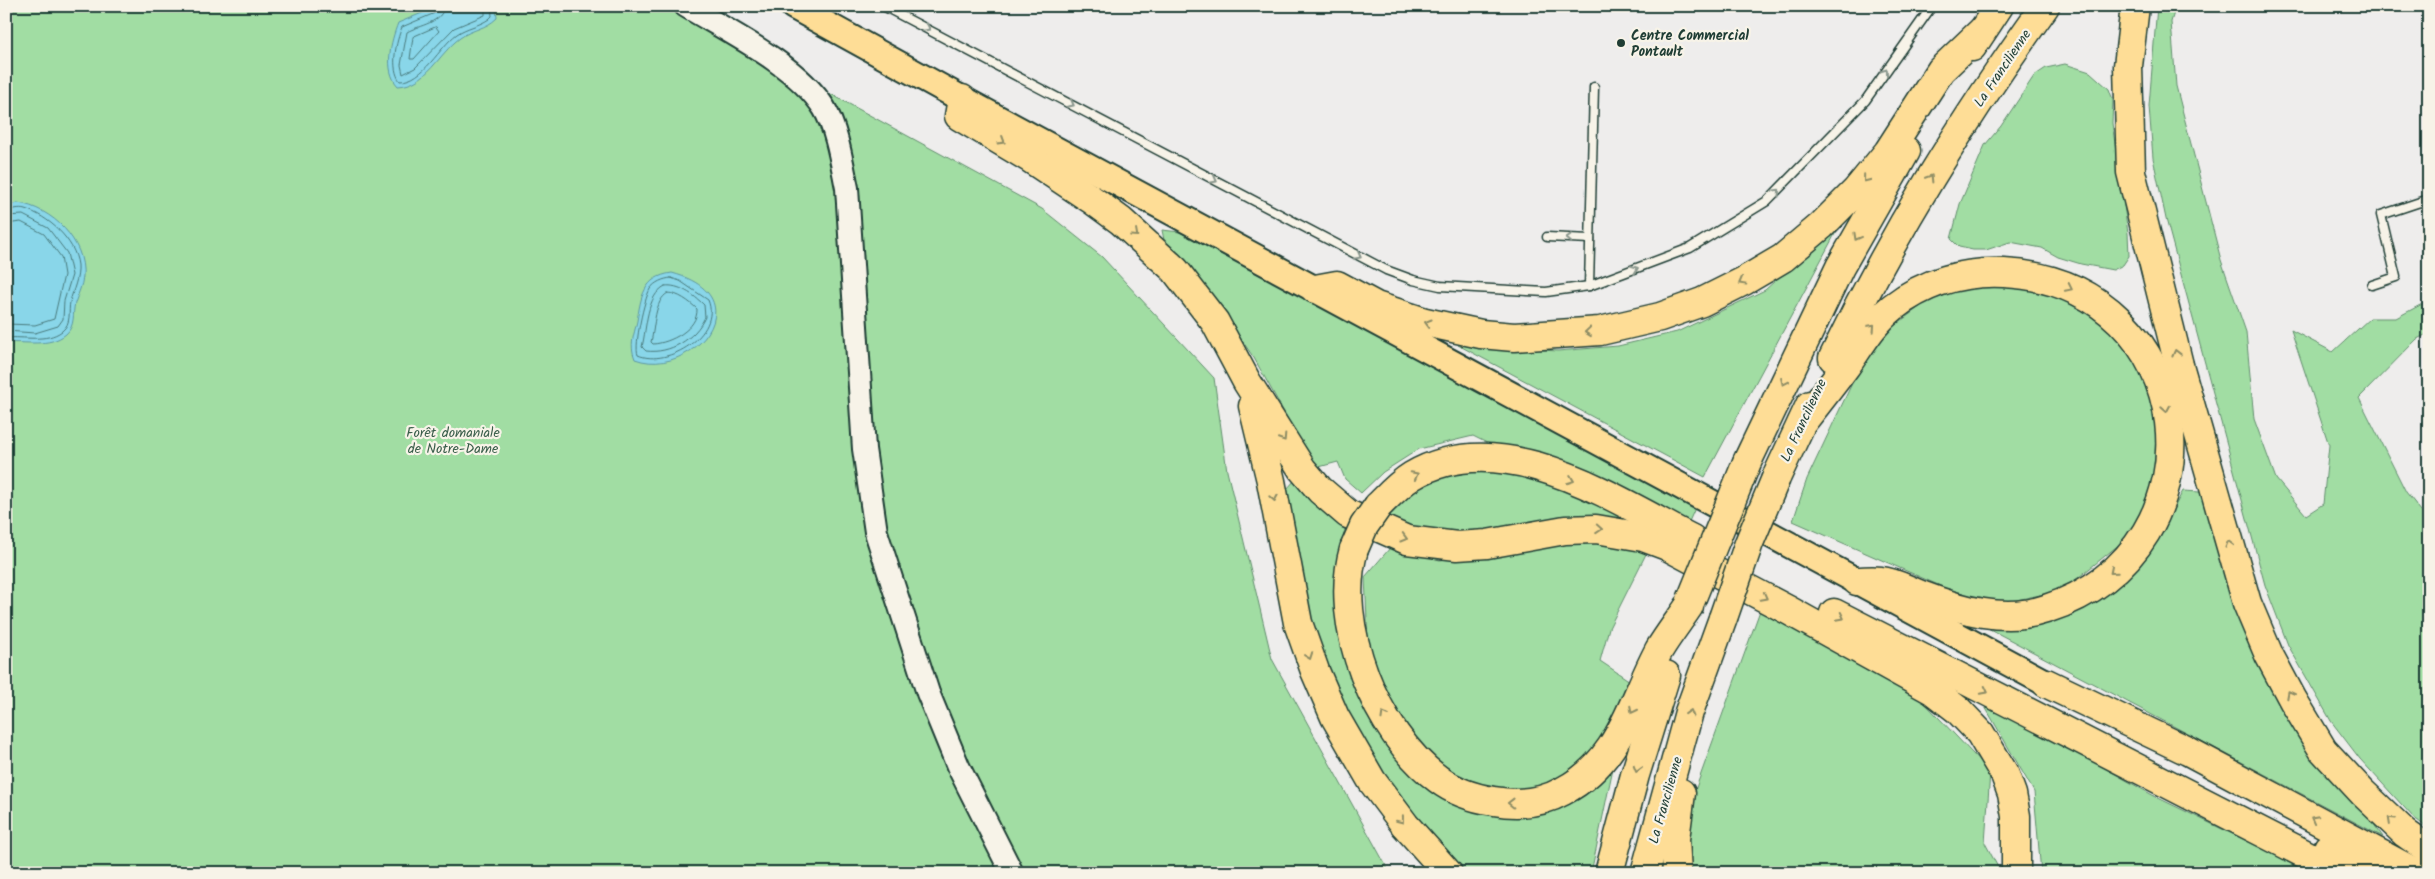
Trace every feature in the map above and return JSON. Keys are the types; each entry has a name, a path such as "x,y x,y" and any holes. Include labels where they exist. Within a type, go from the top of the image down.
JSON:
{"highway":[{"path":"1609,873 1652,719 1690,603 1747,462 1809,328 1849,252 1927,116 1999,6"},
{"name":"La Francilienne","path":"1645,873 1667,786 1677,760 1689,712 1749,543 1776,478 1866,290 1909,211 1957,134 2045,6"},
{"path":"2136,6 2128,66 2131,172 2179,366 2248,604 2270,655 2293,700 2323,750 2363,793 2405,833 2429,850"},
{"path":"1315,289 1337,285 1376,306 1425,322 1481,334 1514,337 1600,331 1660,317 1702,302 1744,281 1783,258 1821,226 1856,190 1888,152 1941,70 1982,31"},
{"path":"962,99 959,116 1031,159 1091,199 1121,221 1175,270 1215,322 1247,382 1302,469 1320,490 1348,514 1386,532 1414,541 1472,546 1565,530 1596,529 1643,537 1667,546 1788,610 1932,690 1958,710 1980,733 2005,775 2012,794 2016,816 2016,873"},
{"path":"1802,423 1878,321 1894,306 1926,286 1963,275 1993,272 2028,274 2064,285 2093,300 2120,321 2143,348 2162,385 2170,433 2170,463 2166,486 2149,526 2129,556 2113,572 2094,586 2046,609 2024,614 1990,614 1942,602 1882,580 1857,581"},
{"path":"1247,382 1265,455 1298,623 1315,671 1335,717 1372,780 1404,825 1448,873"},
{"path":"1690,603 1659,650 1622,731 1592,770 1562,792 1540,800 1510,804 1482,800 1458,792 1438,780 1403,744 1375,700 1358,655 1350,612 1348,575 1354,549 1364,526 1378,506 1396,488 1412,476 1438,464 1455,460 1489,457 1544,469 1582,484 1635,510 2342,873"},
{"path":"2046,683 2173,763 2373,873"},
{"path":"2046,683 2188,752 2416,873"},
{"path":"1677,760 1682,794 1675,839 1677,873"}],"main road":[{"path":"793,6 2046,683"}],"street":[{"path":"686,6 759,49 803,83 824,108 841,158 847,188 864,449 876,532 928,693 958,766 1012,873"}],"lane":[{"path":"883,6 1386,270 1413,280 1440,286 1546,292 1589,286 1690,248 1767,202 1865,101 1932,6"},
{"path":"1589,286 1594,87"},
{"path":"2372,285 2396,277 2381,215 2429,199"},
{"path":"1548,238 1590,239"}],"green space":[{"name":"Forêt domaniale de Notre-Dame","path":"6,6 669,6 1042,209 1102,257 1214,378 1227,471 1272,659 1390,873 6,873"},
{"path":"2157,6 2176,6 2171,22 2176,86 2221,260 2246,332 2254,419 2276,479 2306,515 2323,504 2329,445 2291,330 2333,352 2370,318 2396,318 2424,303 2429,308 2429,333 2417,339 2359,398 2406,492 2429,521 2429,829 2413,817 2360,759 2331,721 2288,645 2265,585 2166,219 2153,158 2149,106"},
{"path":"2065,64 2090,72 2109,89 2113,100 2112,123 2128,233 2129,256 2123,265 2113,270 2081,264 2058,257 2042,248 2010,242 1986,250 1973,250 1959,247 1951,239 1960,204 1985,145 2001,126 2034,76 2046,68"},
{"path":"1843,219 1705,477 1458,345 1558,351 1618,346 1677,332 1765,290"},
{"path":"1162,230 1180,232 1544,427 1696,506 1687,526 1520,448 1487,443 1473,436 1419,449 1383,472 1361,493 1345,479 1338,462 1315,468 1254,358 1214,300 1165,245"},
{"path":"1984,283 2054,290 2107,324 2143,366 2160,411 2159,467 2137,530 2063,590 1998,604 1970,599 1793,521 1807,479 1871,343 1933,297"},
{"path":"1520,467 1669,533 1453,536 1391,524 1388,511 1417,486 1449,468"},
{"path":"1295,480 1346,522 1340,561 1341,625 1455,803 1583,794 1613,768 1591,873 1463,873 1431,839 1402,803 1375,765 1351,725 1337,697 1316,640 1295,550 1287,489"},
{"path":"2183,491 2200,492 2249,646 2304,743 2383,837 1982,625 2110,590 2141,562 2162,530"},
{"path":"1580,541 1648,550 1609,628 1600,661 1633,683 1600,746 1560,782 1507,791 1455,776 1417,746 1386,690 1368,643 1365,577 1390,548 1440,560"},
{"path":"1762,605 1921,699 1990,772 1985,843 2001,873 1691,873 1688,810"},
{"path":"1980,698 2156,797 2313,873 2041,873 2034,792"}],"water":[{"path":"439,6 496,6 497,18 493,22 460,38 425,75 408,84 398,86 391,72 390,55 398,23"},
{"path":"18,203 31,206 54,219 73,239 79,251 83,277 75,303 71,327 66,334 52,341 6,343 6,206"},
{"path":"672,273 699,284 712,300 715,316 708,333 695,347 677,358 656,362 635,359 632,349 633,340 642,296 649,284 655,279"}],"place":[{"name":"Centre Commercial Pontault","path":"1621,43"}]}
